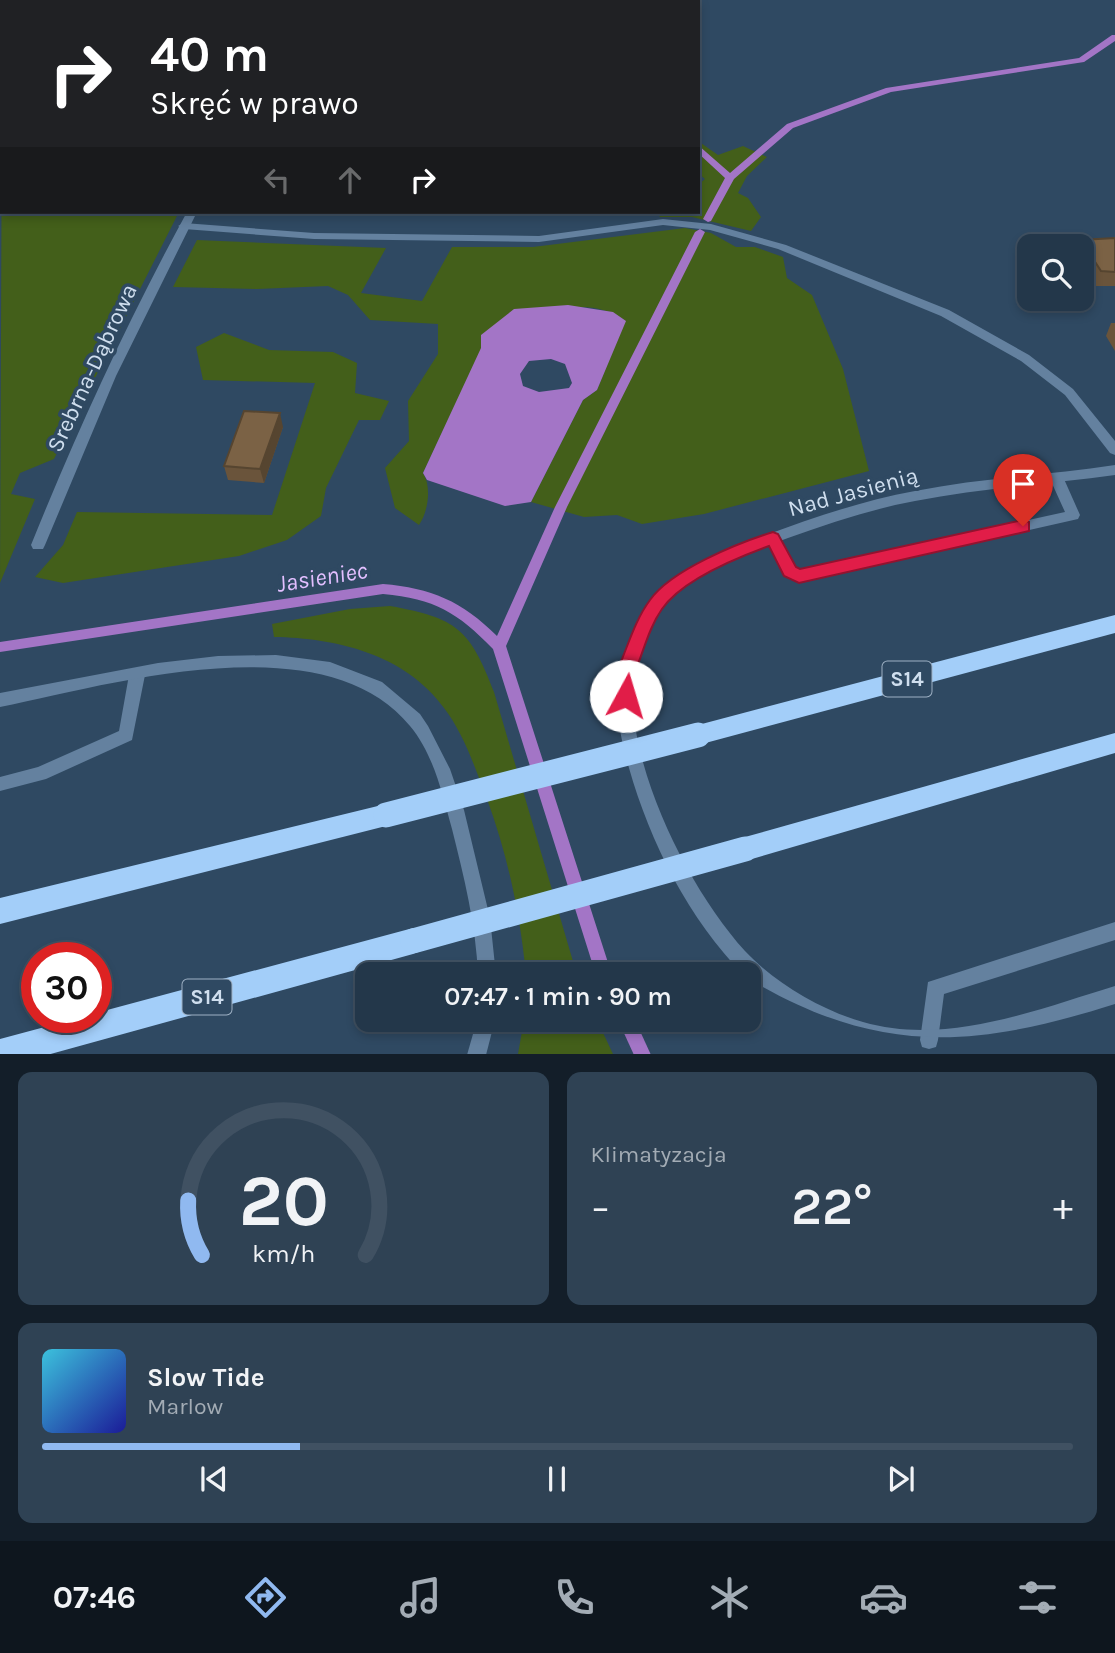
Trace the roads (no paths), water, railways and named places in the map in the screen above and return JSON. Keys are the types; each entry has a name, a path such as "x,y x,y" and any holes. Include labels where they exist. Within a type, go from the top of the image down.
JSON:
{"highway":[{"name":"S14","path":"0,911 698,735 1115,624"},
{"name":"S14","path":"0,1053 745,849 1115,743"}],"street":[{"name":"Srebrna-Dąbrowa","path":"38,545 83,436 191,214"},
{"path":"184,226 314,236 539,239 663,222 711,227 782,247 945,313 1025,358 1069,392 1115,450"},
{"name":"Nad Jasienią","path":"1115,470 888,501 831,517 730,554 690,577 657,603 642,629 625,675 630,738 650,809 681,874 739,957 772,986 835,1019 875,1034 929,1040 998,1030 1115,995"},
{"path":"773,538 790,572 799,576 1073,515 1056,479"},
{"path":"0,700 137,675 256,658 326,665 377,687 413,718 444,769 473,876 487,962"},
{"path":"0,784 40,774 126,735 137,675"},
{"path":"929,1040 935,988 1115,931"},
{"path":"476,1054 483,1032"}],"waterway":[{"path":"730,178 790,126 889,90 1081,60 1115,37"},
{"path":"700,150 730,178"},
{"path":"708,219 730,178"},
{"path":"499,646 561,507 700,232"},
{"name":"Jasieniec","path":"0,647 383,589 419,594 448,604 473,621 499,646"},
{"name":"Jasieniec","path":"499,646 600,962"},
{"name":"Jasieniec","path":"632,1032 643,1054"}]}
